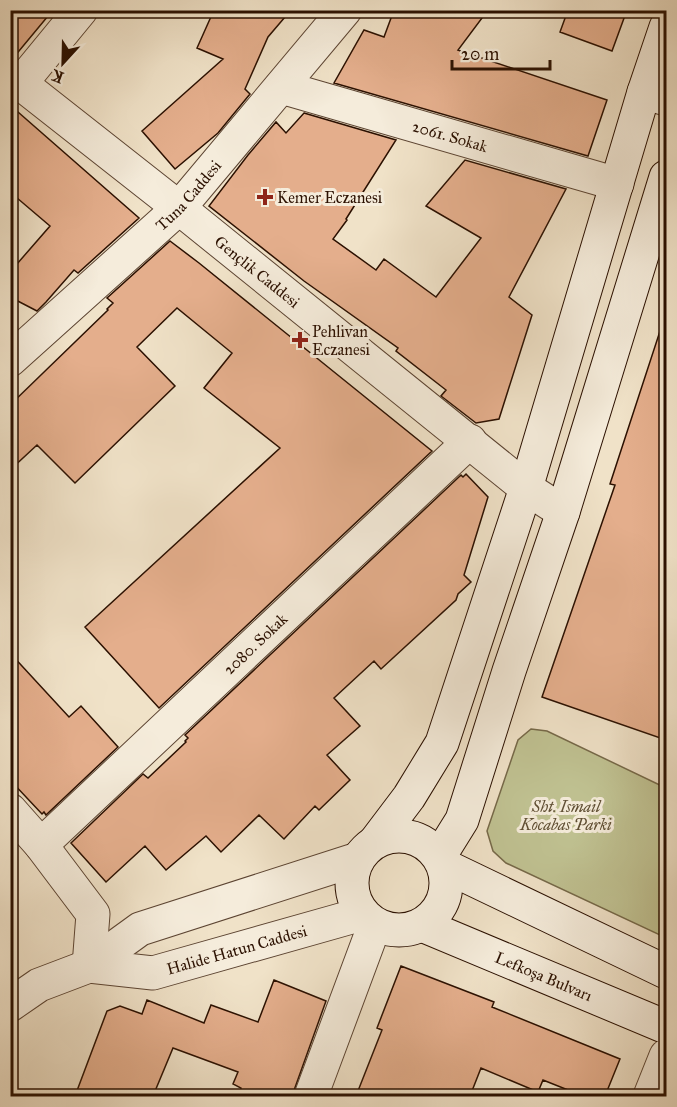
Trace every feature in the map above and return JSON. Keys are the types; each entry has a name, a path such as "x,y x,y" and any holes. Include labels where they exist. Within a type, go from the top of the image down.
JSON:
{"street":[{"path":"16,79 81,10"},
{"name":"Tuna Caddesi","path":"10,360 179,208 345,10"},
{"path":"89,966 140,929 366,851 387,837 412,837 432,849 441,861 446,875 444,901 435,915 423,925 407,930 391,930 369,919 354,900 351,884 353,871 366,851 410,797 442,743 526,488 617,184 655,96 666,27"},
{"name":"Gençlik Caddesi","path":"16,79 526,488 563,512"},
{"name":"2061. Sokak","path":"281,87 617,184"},
{"path":"441,861 462,820 563,512 666,177"},
{"name":"2080. Sokak","path":"41,845 470,441"},
{"path":"10,810 41,845 93,914 89,966"},
{"path":"441,861 666,972"},
{"path":"311,1096 369,919"},
{"name":"Halide Hatun Caddesi","path":"10,1005 39,985 89,966 153,973 369,919"},
{"name":"Lefkoşa Bulvarı","path":"423,925 666,1027"},
{"path":"650,1096 666,1056"}],"green space":[{"name":"Sht. Ismail Kocabas Parki","path":"531,729 547,731 666,788 666,933 662,936 506,863 493,851 487,831 518,740"}],"building":[{"path":"10,10 53,10 14,57 10,57"},
{"path":"214,10 291,10 268,37 245,89 250,94 218,133 175,169 142,131 223,59 197,48"},
{"path":"394,10 488,10 458,50 607,100 588,156 334,83 364,30 384,37"},
{"path":"568,10 627,10 612,51 560,32"},
{"path":"10,105 139,218 78,273 74,270 37,311 10,297 10,272 50,226 10,192"},
{"path":"304,113 396,140 333,239 376,270 384,259 436,297 481,238 426,206 465,160 566,189 509,297 532,315 499,419 476,423 441,396 446,390 396,351 398,348 304,281 209,206 276,122 286,133"},
{"path":"170,241 432,451 159,708 85,627 280,448 204,388 232,353 177,308 137,347 175,386 75,483 37,445 10,470 10,405 108,310 113,303 107,298"},
{"path":"661,328 666,329 666,740 542,697 615,485 610,484"},
{"path":"466,474 488,497 464,575 471,582 458,594 456,600 381,669 374,661 334,698 360,726 327,755 350,780 319,810 315,806 284,839 259,815 221,852 206,836 166,870 145,846 106,882 71,843 143,774 148,778 186,742 188,738 185,735 461,475 463,477"},
{"path":"10,653 69,717 81,706 118,747 46,815 44,812 42,814 10,780"},
{"path":"401,966 494,1002 492,1007 620,1059 605,1096 583,1096 543,1080 538,1092 481,1068 470,1096 356,1096 382,1030 377,1028"},
{"path":"274,980 326,1001 292,1096 238,1096 241,1088 233,1084 238,1072 173,1048 153,1096 75,1096 107,1011 120,1006 142,1014 147,1000 204,1023 211,1005 258,1022"}],"place":[{"name":"Kemer Eczanesi","path":"265,197"},
{"name":"Pehlivan Eczanesi","path":"300,340"}]}
